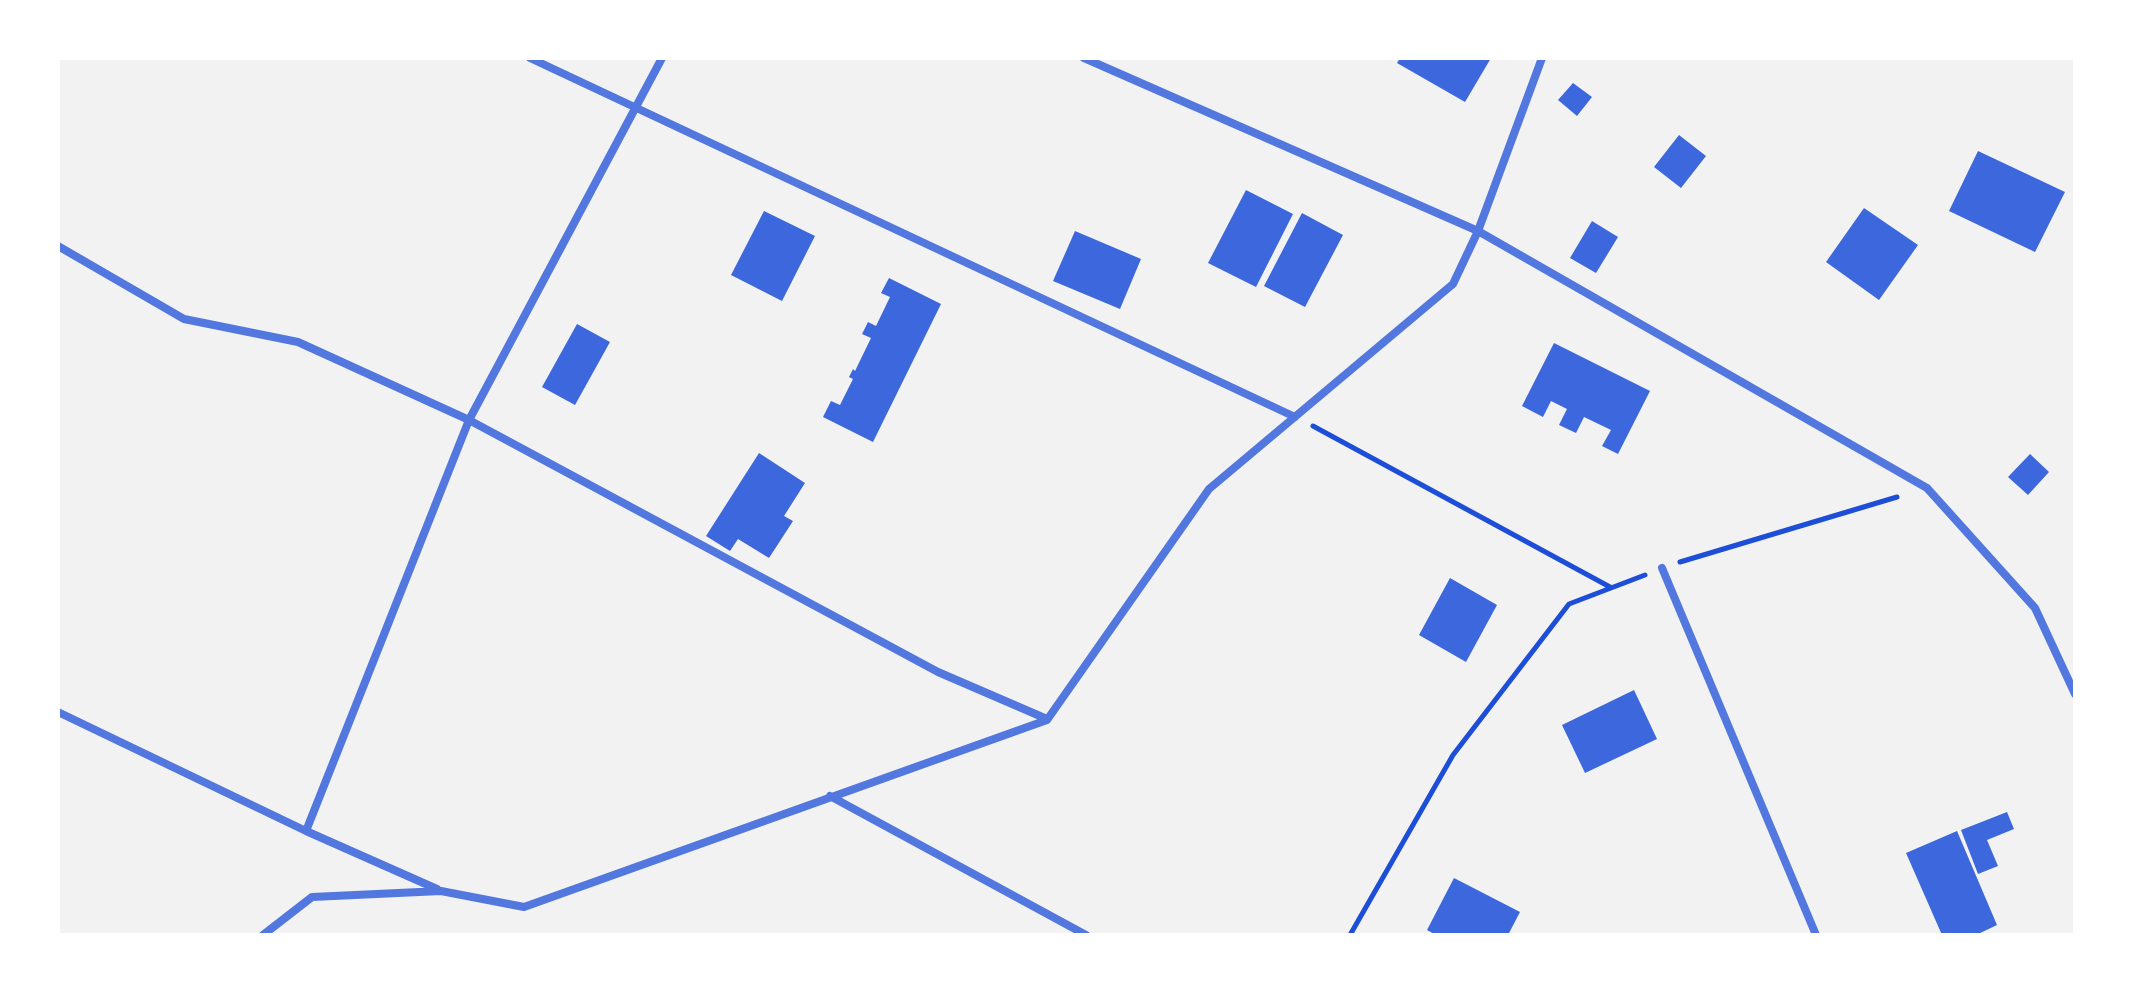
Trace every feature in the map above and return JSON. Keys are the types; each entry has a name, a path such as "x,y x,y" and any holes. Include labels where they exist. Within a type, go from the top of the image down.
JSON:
{"street":[{"path":"530,58 1295,417"},
{"path":"306,831 469,420 662,58"},
{"path":"1084,58 1478,231 1927,488 2035,608 2075,694"},
{"path":"58,712 306,831 441,891 524,907 1047,720 1209,489 1453,284 1478,231 1542,58"},
{"path":"58,246 184,319 298,342 469,420 938,672 1047,720"},
{"path":"1662,568 1816,935"},
{"path":"829,796 1086,935"},
{"path":"263,935 312,897 441,891"}],"path":[{"path":"1295,417 1611,588"},
{"path":"1350,935 1453,755 1569,604 1662,568 1927,488"}],"building":[{"path":"1400,58 1491,58 1465,102 1397,63"},
{"path":"1573,83 1592,97 1577,116 1558,100"},
{"path":"1679,135 1706,156 1681,188 1654,167"},
{"path":"1978,151 2065,192 2035,252 1949,211"},
{"path":"1246,190 1293,214 1256,287 1208,263"},
{"path":"1864,208 1918,245 1879,300 1826,262"},
{"path":"764,211 815,236 782,301 731,275"},
{"path":"1302,213 1343,235 1305,307 1264,286"},
{"path":"1592,221 1618,237 1596,273 1570,258"},
{"path":"1075,231 1141,259 1120,309 1053,281"},
{"path":"889,278 941,304 873,442 823,417 831,401 840,405 853,379 849,377 871,338 862,334 868,322 876,326 890,297 881,293"},
{"path":"577,324 610,342 575,405 542,387"},
{"path":"1554,343 1650,391 1618,454 1602,446 1611,430 1584,417 1576,433 1559,425 1567,409 1551,401 1543,417 1522,406"},
{"path":"759,453 805,483 784,516 793,521 769,558 738,539 730,551 706,536"},
{"path":"2030,454 2049,472 2028,495 2008,477"},
{"path":"1450,578 1497,605 1466,662 1419,635"},
{"path":"1634,690 1657,739 1585,773 1562,725"},
{"path":"2007,812 2014,829 1987,840 1998,866 1978,874 1961,830"},
{"path":"1957,831 1997,925 1976,935 1942,935 1906,853"},
{"path":"1454,878 1520,912 1508,935 1436,935 1427,930"}]}
